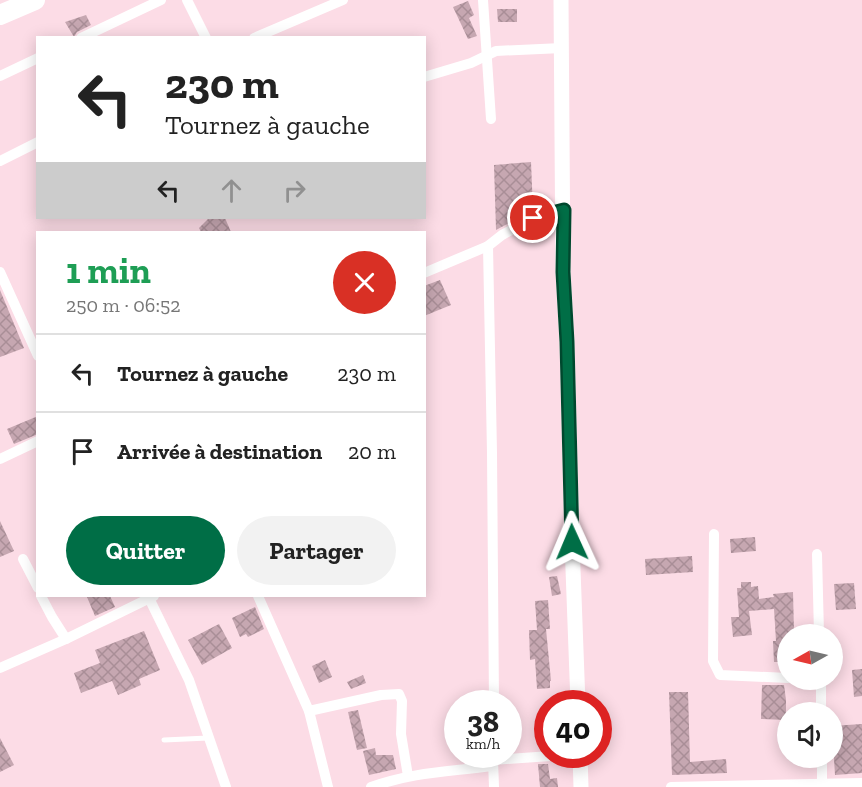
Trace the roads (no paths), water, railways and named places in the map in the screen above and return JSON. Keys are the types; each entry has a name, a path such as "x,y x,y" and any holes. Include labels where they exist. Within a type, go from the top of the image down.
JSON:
{"highway":[{"path":"0,15 35,0"}],"street":[{"path":"85,36 161,0"},
{"path":"187,0 205,36"},
{"path":"259,36 343,0"},
{"path":"483,0 491,119"},
{"path":"561,0 563,272 577,690"},
{"path":"426,76 496,51 562,48"},
{"path":"0,76 36,59"},
{"path":"0,161 36,143"},
{"path":"426,272 488,246 502,235 533,218 564,210"},
{"path":"488,246 494,690"},
{"path":"0,272 36,352"},
{"path":"0,459 36,442"},
{"path":"714,534 713,661 720,675 777,678"},
{"path":"817,554 819,624"},
{"path":"23,559 36,584"},
{"path":"42,597 66,639"},
{"path":"0,668 66,639 148,597"},
{"path":"150,597 189,680 226,787"},
{"path":"258,597 309,711 328,787"},
{"path":"309,711 381,695 399,694 402,701 401,734 408,776"},
{"path":"370,787 408,776 450,768"},
{"path":"493,768 494,787"},
{"path":"580,768 581,787"},
{"path":"822,768 822,784"},
{"path":"671,787 862,783"}],"lane":[{"path":"164,740 210,738"}]}
